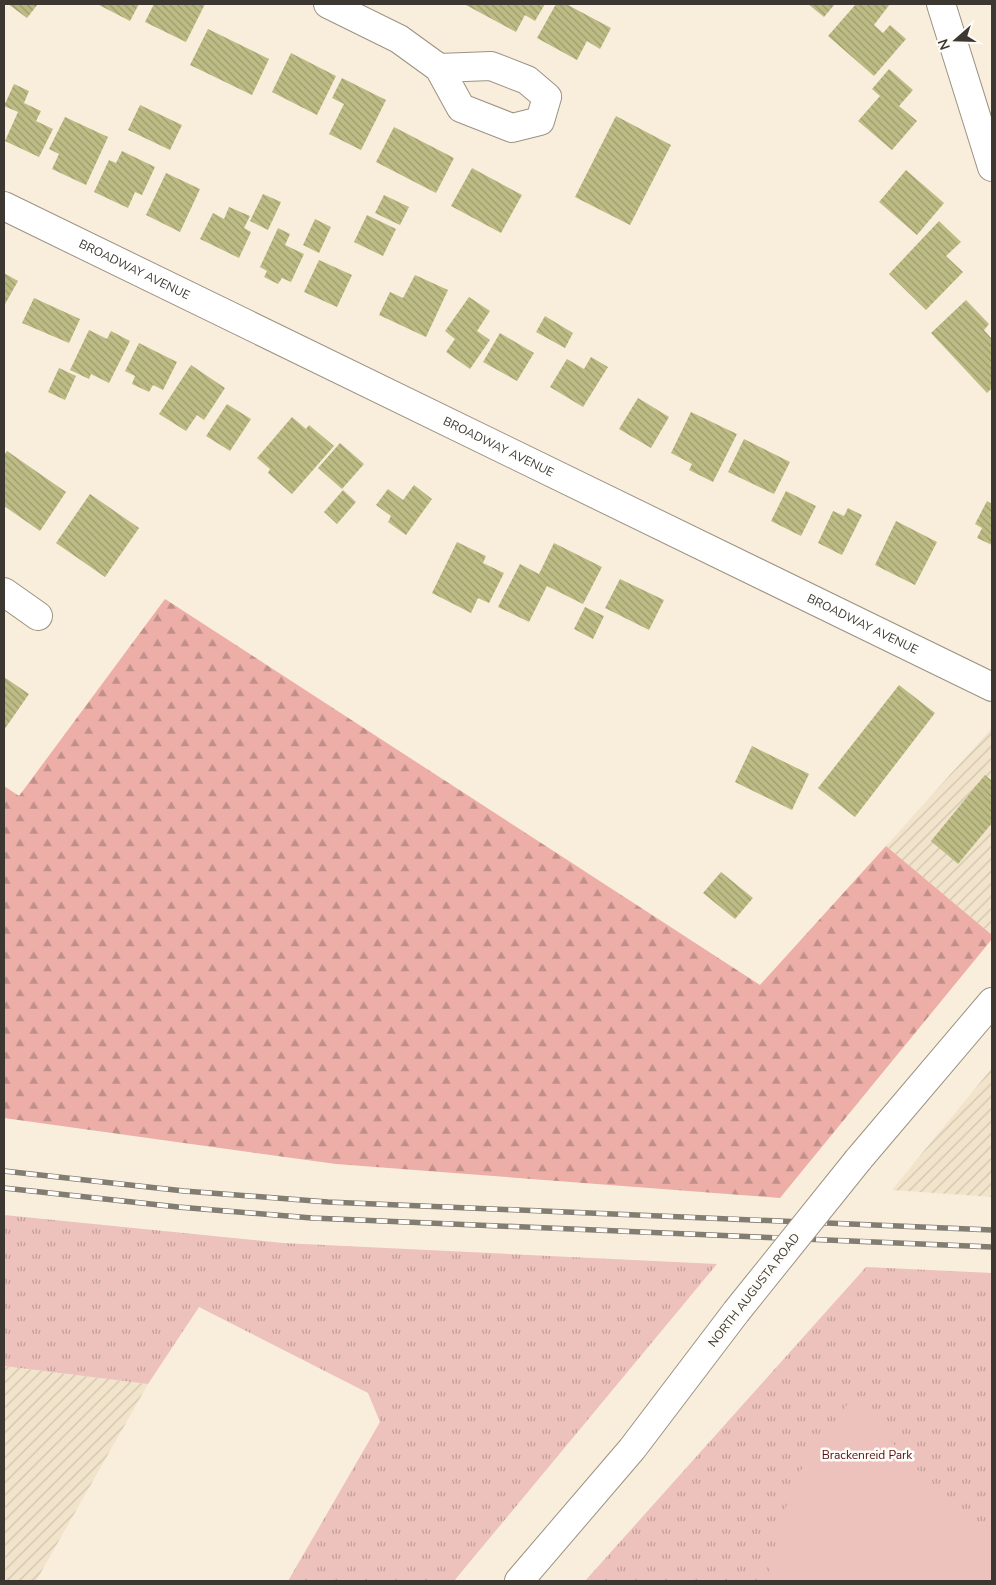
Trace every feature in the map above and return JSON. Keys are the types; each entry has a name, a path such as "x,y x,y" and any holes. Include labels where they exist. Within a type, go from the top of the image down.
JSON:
{"street":[{"path":"328,4 399,39 438,68"},
{"path":"941,4 992,167"},
{"name":"BROADWAY AVENUE","path":"4,206 992,687"},
{"path":"4,592 38,616"},
{"name":"NORTH AUGUSTA ROAD","path":"519,1581 632,1449 736,1312 858,1160 992,1002"}],"shaded area":[{"path":"992,728 992,935 886,846"},
{"path":"992,1068 992,1197 892,1190"},
{"path":"4,1366 148,1384 36,1581 4,1581"}],"green space":[{"path":"165,599 760,985 886,846 992,935 992,939 780,1198 336,1164 4,1118 4,786 19,796"},
{"path":"4,1215 283,1243 717,1264 454,1581 288,1581 380,1422 368,1393 199,1307 148,1384 4,1366"},
{"name":"Brackenreid Park","path":"866,1267 992,1273 992,1581 585,1581"},
{"path":"851,1399 992,1548 992,1574 985,1581 772,1581 769,1569 782,1519 796,1477"}],"building":[{"path":"8,4 38,4 27,18"},
{"path":"97,4 139,4 130,21"},
{"path":"154,4 205,4 186,42 145,22"},
{"path":"464,4 545,4 535,21 525,15 516,32"},
{"path":"556,4 566,4 611,28 600,49 587,41 577,60 537,38"},
{"path":"808,4 835,4 824,17"},
{"path":"856,4 890,4 874,25 883,33 890,25 906,39 874,76 828,36"},
{"path":"208,29 269,59 252,95 190,65"},
{"path":"291,53 336,76 317,115 272,92"},
{"path":"889,69 913,90 899,106 917,121 892,150 858,121 880,96 872,89"},
{"path":"342,78 386,100 361,150 329,134 344,104 332,98"},
{"path":"14,84 29,91 24,103 41,111 36,121 53,129 39,157 5,141 18,112 4,106"},
{"path":"140,105 182,125 170,150 128,130"},
{"path":"616,116 671,145 630,225 575,197"},
{"path":"65,117 108,137 86,185 52,169 59,154 49,149"},
{"path":"394,127 454,158 436,193 376,162"},
{"path":"122,151 155,167 142,195 135,192 128,208 94,192 109,160 116,163"},
{"path":"472,168 522,195 501,233 451,206"},
{"path":"906,170 944,203 917,235 879,202"},
{"path":"166,173 200,189 180,232 146,215"},
{"path":"263,194 281,202 268,230 250,221"},
{"path":"384,195 409,207 400,225 375,213"},
{"path":"229,207 250,216 244,228 251,232 239,258 200,239 213,213 224,219"},
{"path":"367,215 396,229 383,256 354,242"},
{"path":"315,219 331,227 319,253 303,245"},
{"path":"939,221 961,242 946,256 963,272 926,310 889,274"},
{"path":"278,228 290,234 285,245 304,254 291,282 282,278 278,284 264,277 267,271 260,267"},
{"path":"319,260 352,275 337,307 304,292"},
{"path":"4,273 18,281 4,306"},
{"path":"415,275 448,290 426,337 379,315 390,292 403,298"},
{"path":"469,297 490,311 477,331 490,340 470,369 446,352 455,339 445,331"},
{"path":"34,298 80,319 69,343 22,323"},
{"path":"966,300 989,324 984,330 992,339 992,388 987,393 931,333"},
{"path":"545,316 573,333 565,348 536,332"},
{"path":"89,330 107,339 111,331 130,341 109,383 91,374 89,379 70,370"},
{"path":"500,333 534,353 517,381 483,362"},
{"path":"139,343 177,362 163,390 153,385 149,392 132,384 135,376 125,371"},
{"path":"591,357 608,367 583,407 550,387 567,359 584,369"},
{"path":"191,365 225,388 204,420 197,415 186,431 159,414"},
{"path":"59,368 76,376 65,400 48,392"},
{"path":"638,398 669,417 651,448 619,429"},
{"path":"227,404 251,419 230,451 206,436"},
{"path":"691,412 737,434 713,482 689,470 692,464 671,453"},
{"path":"292,417 306,429 309,425 334,446 292,494 268,473 270,469 257,458"},
{"path":"744,439 790,462 774,494 728,472"},
{"path":"340,443 364,464 342,489 318,468"},
{"path":"7,451 66,492 40,531 4,506 4,455"},
{"path":"414,485 432,499 406,535 388,522 391,516 376,505 388,489 403,500"},
{"path":"343,490 356,502 337,524 324,512"},
{"path":"786,491 816,506 801,536 771,521"},
{"path":"90,494 139,528 105,577 56,543"},
{"path":"987,501 992,504 992,545 977,538 982,528 975,524"},
{"path":"848,508 862,515 842,555 818,543 833,511 844,516"},
{"path":"896,521 937,542 915,585 875,565"},
{"path":"457,542 486,556 483,563 504,573 489,603 478,598 471,613 432,593"},
{"path":"554,543 602,567 583,604 547,586 529,622 498,607 520,564 539,574"},
{"path":"620,579 664,600 649,630 605,608"},
{"path":"585,607 604,616 593,639 574,629"},
{"path":"4,677 29,694 4,730"},
{"path":"899,685 935,713 855,817 818,788"},
{"path":"752,746 809,774 792,810 735,782"},
{"path":"985,775 992,781 992,823 958,864 931,841"},
{"path":"721,872 753,898 735,919 703,893"}],"railway":[{"path":"4,1171 184,1191 328,1202 992,1230"},
{"path":"4,1188 178,1207 312,1218 992,1247"}]}
